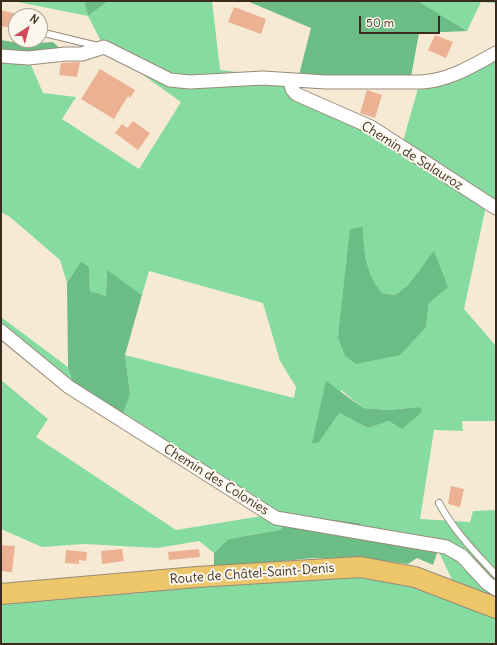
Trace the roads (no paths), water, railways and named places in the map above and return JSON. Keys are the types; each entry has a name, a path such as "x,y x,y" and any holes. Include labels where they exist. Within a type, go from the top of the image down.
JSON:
{"main road":[{"name":"Route de Châtel-Saint-Denis","path":"1,594 197,577 360,566 415,577 496,608"}],"street":[{"path":"1,56 28,58 82,54 104,47 170,80 190,82 263,78 290,81 326,82 435,81 453,76 496,53"},
{"name":"Chemin de Salauroz","path":"290,81 292,89 296,94 371,128 496,208"},
{"name":"Chemin des Colonies","path":"1,331 69,387 276,518 446,547 462,556 487,583 496,589"}],"lane":[{"path":"48,34 104,47"},
{"path":"439,503 446,517 463,539 496,575"},
{"path":"1,586 22,592"}]}
